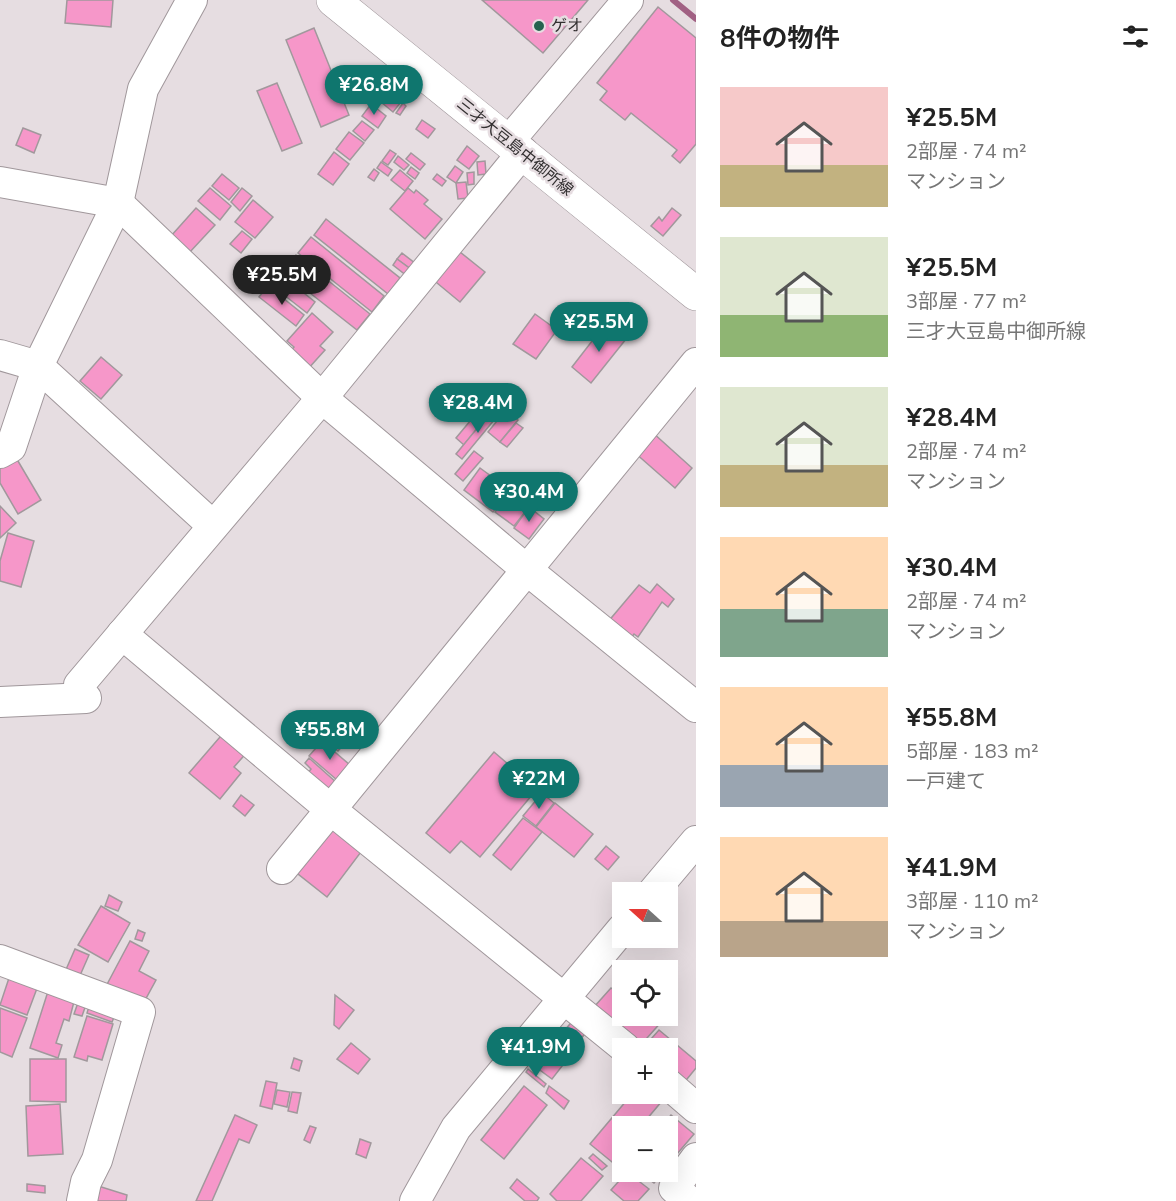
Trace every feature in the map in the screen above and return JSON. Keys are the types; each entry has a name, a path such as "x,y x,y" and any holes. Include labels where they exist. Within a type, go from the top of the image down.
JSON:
{"main road":[{"name":"三才大豆島中御所線","path":"333,0 696,294"}],"street":[{"path":"0,453 11,447 38,366 118,202 143,89 192,0"},
{"path":"0,702 82,691 122,634 322,398 628,0"},
{"path":"0,182 118,202 322,398 526,570 696,707"},
{"path":"0,355 38,366 213,526"},
{"path":"282,869 696,363"},
{"path":"122,634 330,809 613,1038"},
{"path":"661,882 696,841"},
{"path":"415,1201 456,1128 612,941"},
{"path":"0,960 140,1012 97,1160 86,1182 82,1201"},
{"path":"678,1093 696,1108"},
{"path":"689,1201 674,1188 696,1158"}],"building":[{"path":"67,0 113,0 111,27 65,23"},
{"name":"ゲオ","path":"482,0 588,0 543,53"},
{"path":"658,7 696,38 696,144 680,163 672,156 677,150 631,113 625,120 600,100 607,91 597,83"},
{"path":"314,28 349,115 321,127 286,40"},
{"path":"386,82 405,97 393,112 375,97"},
{"path":"277,83 302,143 282,151 257,91"},
{"path":"403,103 406,106 400,115 396,113"},
{"path":"371,104 386,116 378,128 362,116"},
{"path":"422,120 435,129 428,138 416,129"},
{"path":"362,121 374,130 365,141 353,131"},
{"path":"23,128 41,135 34,153 16,145"},
{"path":"349,132 364,143 350,160 336,149"},
{"path":"467,146 479,156 469,169 457,160"},
{"path":"390,150 396,154 388,165 382,161"},
{"path":"334,152 349,164 333,185 318,174"},
{"path":"411,153 425,164 420,170 406,159"},
{"path":"398,156 409,165 404,170 394,162"},
{"path":"485,161 486,174 478,175 477,162"},
{"path":"381,162 392,170 388,176 377,168"},
{"path":"455,166 463,172 456,183 447,177"},
{"path":"411,167 419,173 415,179 407,173"},
{"path":"374,169 379,173 374,181 368,177"},
{"path":"400,170 413,181 405,191 391,180"},
{"path":"474,172 474,184 468,185 467,173"},
{"path":"222,174 239,188 229,200 212,186"},
{"path":"437,174 446,181 442,186 433,179"},
{"path":"466,182 468,198 458,199 456,183"},
{"path":"210,188 231,206 220,220 198,201"},
{"path":"242,188 252,196 240,211 231,202"},
{"path":"408,188 414,193 416,190 428,200 424,204 442,219 425,239 390,209"},
{"path":"253,200 273,217 255,238 235,222"},
{"path":"196,208 215,225 189,253 171,236"},
{"path":"672,208 681,215 663,236 651,226 659,217 662,221"},
{"path":"326,219 400,278 388,294 314,235"},
{"path":"242,231 252,239 241,253 230,244"},
{"path":"311,237 384,296 372,312 298,253"},
{"path":"455,248 485,272 460,302 431,278"},
{"path":"402,253 416,264 412,270 397,259"},
{"path":"296,255 370,314 357,330 282,271"},
{"path":"397,259 412,270 407,276 393,265"},
{"path":"279,273 315,302 307,313 270,284"},
{"path":"268,286 304,315 296,326 259,297"},
{"path":"312,313 333,332 320,346 325,350 307,370 288,354 294,347 287,341"},
{"path":"535,314 557,330 536,359 513,344"},
{"path":"606,323 626,339 591,383 572,367"},
{"path":"101,357 122,375 101,399 80,381"},
{"path":"497,388 505,394 493,409 485,403"},
{"path":"485,403 493,409 464,445 456,438"},
{"path":"493,409 499,414 462,459 456,454"},
{"path":"506,410 518,420 500,442 488,432"},
{"path":"516,423 523,428 507,447 500,442"},
{"path":"652,432 692,468 675,488 634,452"},
{"path":"474,451 483,458 463,481 455,474"},
{"path":"15,456 41,500 18,514 0,483 0,465"},
{"path":"480,468 510,490 493,512 464,490"},
{"path":"506,498 525,512 514,526 495,512"},
{"path":"0,506 16,523 0,538"},
{"path":"529,507 544,519 529,539 514,528"},
{"path":"8,533 34,541 21,587 0,581 0,561"},
{"path":"657,584 674,599 668,607 662,602 638,637 634,634 629,641 607,623 639,585 650,593"},
{"path":"337,723 346,730 340,737 332,729"},
{"path":"226,730 249,750 234,767 241,773 220,799 189,773"},
{"path":"331,730 346,742 338,751 323,739"},
{"path":"322,741 350,765 337,780 309,756"},
{"path":"494,752 537,789 480,857 461,841 450,853 426,833"},
{"path":"309,758 337,783 330,792 308,773 311,769 305,763"},
{"path":"542,793 554,803 536,826 523,816"},
{"path":"241,795 254,805 245,816 233,806"},
{"path":"555,803 593,834 574,857 536,827"},
{"path":"523,818 542,832 511,870 493,855"},
{"path":"330,822 364,848 327,897 293,870"},
{"path":"606,846 619,857 608,870 595,859"},
{"path":"109,895 122,902 118,911 105,906"},
{"path":"101,906 130,923 108,962 78,945"},
{"path":"138,930 145,933 142,941 135,939"},
{"path":"130,941 149,951 139,971 156,980 144,1002 104,990"},
{"path":"75,949 89,955 78,980 64,974"},
{"path":"11,972 39,983 27,1015 0,1005"},
{"path":"50,985 76,994 69,1021 64,1019 56,1043 62,1045 58,1058 30,1048"},
{"path":"612,989 612,1023 594,1007"},
{"path":"335,995 354,1010 339,1029 334,1025"},
{"path":"80,997 88,999 82,1016 74,1014"},
{"path":"91,1000 117,1010 112,1022 87,1013"},
{"path":"0,1008 27,1018 12,1057 0,1052"},
{"path":"87,1016 113,1024 102,1060 88,1056 87,1061 74,1057"},
{"path":"574,1019 588,1030 579,1041 565,1030"},
{"path":"615,1026 658,1026 647,1038 629,1038"},
{"path":"560,1028 580,1043 552,1079 529,1062 554,1031 557,1033"},
{"path":"659,1030 669,1038 652,1038"},
{"path":"351,1043 370,1059 358,1074 337,1059"},
{"path":"678,1046 696,1061 696,1068 683,1084 678,1080"},
{"path":"294,1058 302,1061 299,1071 291,1068"},
{"path":"30,1059 66,1059 66,1102 30,1101"},
{"path":"528,1069 546,1084 544,1087 526,1072"},
{"path":"266,1081 277,1083 272,1109 260,1106"},
{"path":"524,1086 547,1105 504,1159 481,1140"},
{"path":"549,1086 569,1101 564,1109 546,1093"},
{"path":"277,1090 290,1092 287,1107 274,1104"},
{"path":"292,1092 301,1093 297,1113 288,1111"},
{"path":"60,1104 63,1154 28,1156 26,1106"},
{"path":"624,1104 659,1104 649,1116 614,1116"},
{"path":"235,1115 257,1125 249,1143 239,1139 212,1201 196,1201"},
{"path":"612,1118 612,1162 590,1144"},
{"path":"678,1121 694,1134 678,1153"},
{"path":"310,1126 316,1128 310,1143 304,1140"},
{"path":"360,1139 371,1143 366,1158 356,1154"},
{"path":"593,1154 607,1166 602,1170 589,1158"},
{"path":"581,1158 603,1176 581,1201 557,1201 550,1194"},
{"path":"517,1179 539,1198 537,1201 525,1201 510,1188"},
{"path":"618,1182 640,1182 649,1189 638,1201 624,1201 611,1190"},
{"path":"27,1184 45,1186 45,1193 27,1191"},
{"path":"95,1185 127,1195 126,1201 91,1201"}],"waterway":[{"path":"673,0 696,19"}],"place":[{"name":"ゲオ","path":"539,26"}]}
